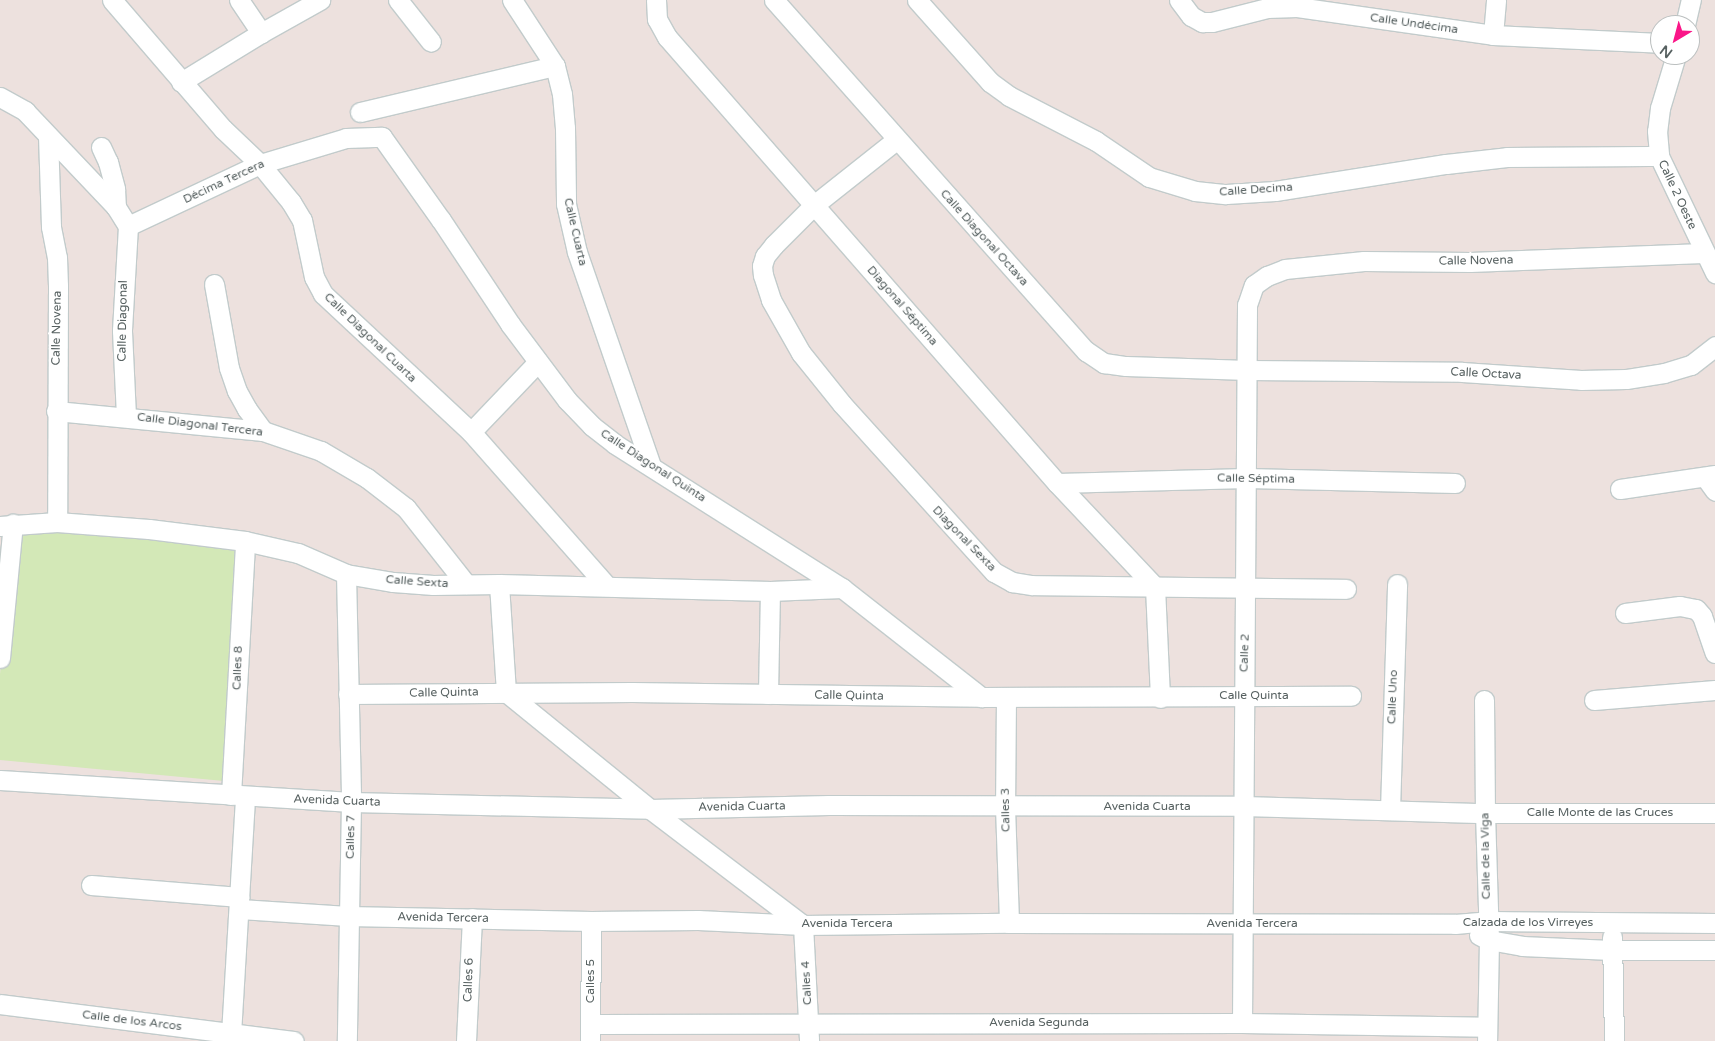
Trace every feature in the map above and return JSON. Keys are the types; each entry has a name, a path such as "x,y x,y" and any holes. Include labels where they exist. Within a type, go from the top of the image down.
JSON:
{"street":[{"name":"Calle Diagonal Cuarta","path":"112,0 223,129 260,164 302,220 314,277 322,294 471,432 607,586"},
{"path":"239,0 261,33"},
{"path":"181,82 261,33 320,0"},
{"path":"398,0 431,42"},
{"name":"Calle Cuarta","path":"512,0 555,66 562,94 565,128 566,204 577,252 651,466"},
{"name":"Diagonal Séptima","path":"656,0 657,19 667,37 1057,483 1155,587"},
{"name":"Calle Diagonal Octava","path":"774,0 896,140 1086,351 1104,363 1126,366 1248,370"},
{"name":"Calle Decima","path":"918,0 990,82 1009,96 1096,141 1149,177 1195,191 1226,194 1276,190 1446,164 1507,157 1659,156"},
{"name":"Calle Undécima","path":"1179,0 1191,16 1202,22 1212,22 1266,4 1493,35 1650,43"},
{"path":"1493,35 1496,0"},
{"path":"1678,0 1683,15"},
{"path":"1688,15 1691,0"},
{"name":"Calle 2 Oeste","path":"1673,65 1660,108 1657,131 1659,156 1703,253 1715,273"},
{"path":"360,112 555,66"},
{"path":"0,97 25,111 116,206 128,226"},
{"name":"Calle Novena","path":"48,136 51,227 57,257 58,286 57,522"},
{"name":"Calle Diagonal Quinta","path":"382,137 441,220 510,324 568,400 592,426 842,588 981,697"},
{"name":"Décima Tercera","path":"128,226 260,164 346,138 382,137"},
{"name":"Diagonal Sexta","path":"896,140 814,204 765,256 762,266 763,275 771,300 801,353 842,404 994,572 1012,582 1032,585 1346,589"},
{"path":"101,147 108,162 115,189 116,206"},
{"name":"Calle Diagonal","path":"126,416 122,330 128,226"},
{"name":"Calle Novena","path":"1254,285 1267,276 1285,269 1364,261 1470,262 1703,253"},
{"path":"214,284 229,368 237,391 247,410 263,431"},
{"name":"Calle 2","path":"1242,1023 1244,924 1243,696 1247,587 1247,305 1254,285"},
{"name":"Calle Octava","path":"1248,370 1462,372 1581,380 1626,379 1664,373 1691,364 1715,346"},
{"path":"471,432 538,362"},
{"name":"Calle Diagonal Tercera","path":"56,411 126,416 263,431 321,451 367,478 406,508 466,584"},
{"name":"Calle Séptima","path":"1057,483 1247,478 1455,483"},
{"path":"1620,489 1712,481"},
{"name":"Calle Sexta","path":"6,525 57,522 150,529 245,541 298,553 346,574 393,582 433,585 499,584 770,591 842,588"},
{"path":"0,658 6,525"},
{"name":"Calles 8","path":"232,1034 240,903 238,796 245,541"},
{"name":"Calles 7","path":"346,574 352,802 348,916 347,1041"},
{"path":"499,584 506,692 650,809 803,925"},
{"name":"Calle Uno","path":"1390,810 1397,584"},
{"path":"1155,587 1160,698"},
{"path":"768,694 770,591"},
{"path":"1625,613 1680,606 1696,609 1702,616 1715,653"},
{"path":"1594,700 1715,690"},
{"name":"Calle Quinta","path":"348,694 506,692 1160,698 1351,696"},
{"name":"Calles 3","path":"1006,697 1005,807 1009,922"},
{"name":"Calle de la Viga","path":"1484,700 1484,812 1489,940 1487,1034"},
{"name":"Avenida Cuarta","path":"0,780 352,802 650,809 829,805 1005,807 1243,806 1484,812"},
{"name":"Calle Monte de las Cruces","path":"1484,812 1715,813"},
{"name":"Avenida Tercera","path":"91,885 348,916 591,921 698,920 803,925 1009,922 1455,924"},
{"name":"Calles 6","path":"466,1041 472,918"},
{"name":"Calles 5","path":"590,1033 591,921"},
{"name":"Calzada de los Virreyes","path":"1455,924 1487,921 1715,923"},
{"path":"1612,923 1614,1041"},
{"name":"Calzada de los Virreyes","path":"1455,924 1489,940 1522,946 1611,950 1715,950"},
{"name":"Calles 4","path":"803,925 809,1032"},
{"name":"Calle de los Arcos","path":"0,1004 294,1041"},
{"name":"Avenida Segunda","path":"590,1033 809,1032 1242,1023 1487,1034"}],"green space":[{"path":"17,524 242,543 224,781 0,760 0,674"}]}
